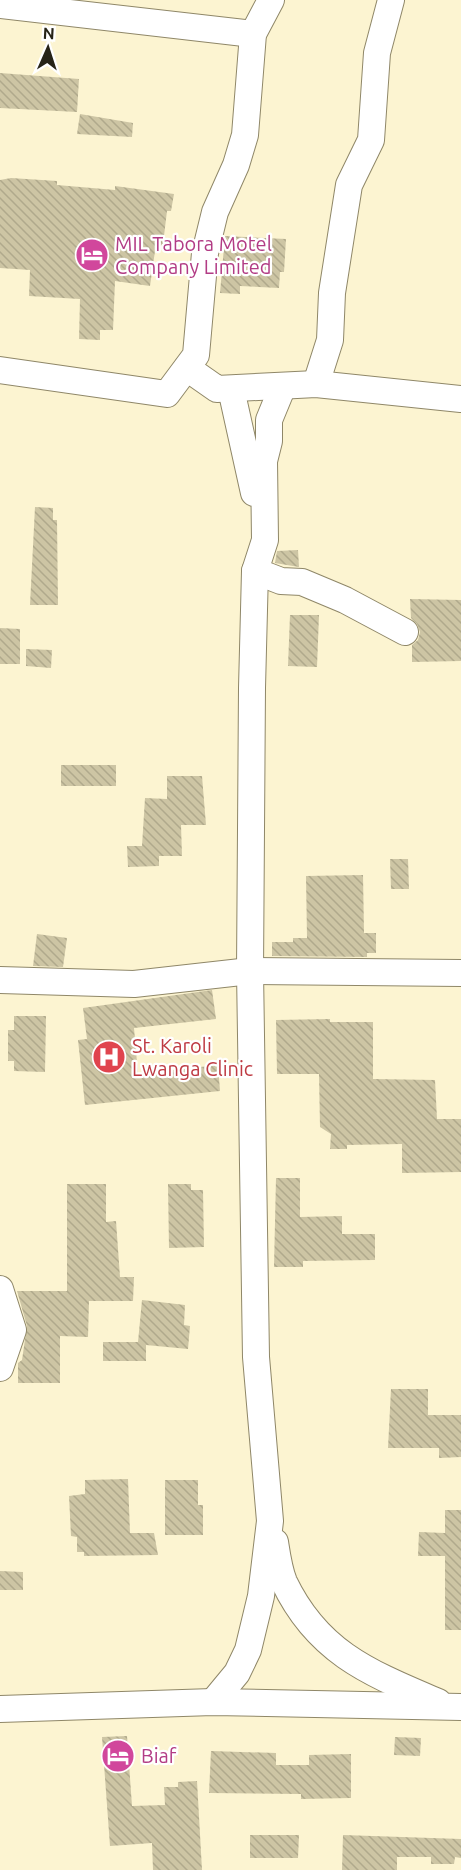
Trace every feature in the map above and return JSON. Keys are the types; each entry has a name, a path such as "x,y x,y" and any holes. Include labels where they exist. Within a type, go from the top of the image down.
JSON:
{"street":[{"path":"0,370 167,394 183,369 187,368 196,355 203,268 210,229 244,135 253,34 271,0"},
{"path":"316,384 330,340 332,293 349,185 371,140 377,53 392,0"},
{"path":"0,5 253,34"},
{"path":"187,368 217,389 316,384 461,399"},
{"path":"283,386 269,420 269,441 264,461 264,540 255,571 250,971 256,1357 270,1521 283,1581 318,1635 332,1648 371,1673 456,1707"},
{"path":"231,389 264,540"},
{"path":"255,571 281,581 311,585 405,632"},
{"path":"0,980 134,984 250,971 461,974"},
{"path":"0,1289 14,1330 0,1368"},
{"path":"213,1702 237,1672 248,1650 261,1596 270,1521"},
{"path":"0,1709 213,1702 456,1707"}],"building":[{"path":"0,73 79,79 77,112 0,108"},
{"path":"80,114 133,123 132,137 77,134"},
{"path":"11,178 57,181 57,185 115,190 115,186 174,194 171,211 167,211 163,244 155,251 150,286 115,281 113,330 100,330 100,340 79,339 80,299 29,296 30,270 0,268 0,180"},
{"path":"225,236 286,239 284,272 280,272 279,288 240,286 240,294 220,293"},
{"path":"35,507 53,508 53,520 57,520 58,605 30,605"},
{"path":"298,550 299,567 275,563 277,551"},
{"path":"410,599 461,600 461,661 412,662 412,645 418,640 420,632 417,624 411,618"},
{"path":"290,615 319,615 317,667 288,666"},
{"path":"0,628 20,629 20,664 0,664"},
{"path":"26,649 52,650 51,668 26,666"},
{"path":"61,765 116,765 116,786 61,786"},
{"path":"167,776 202,776 206,825 181,825 182,856 159,856 159,866 128,867 127,846 142,846 145,798 167,799"},
{"path":"390,859 408,859 409,889 391,889"},
{"path":"363,875 364,933 376,933 376,953 367,953 367,957 272,956 272,942 293,942 293,938 307,938 306,876"},
{"path":"37,934 67,938 63,967 33,966"},
{"path":"212,990 216,1019 134,1028 138,1074 218,1065 220,1091 85,1105 78,1040 87,1039 83,1008"},
{"path":"14,1016 46,1016 45,1072 14,1071 14,1061 8,1061 8,1030 14,1030"},
{"path":"330,1019 330,1022 373,1022 373,1079 435,1080 437,1119 461,1119 461,1172 402,1173 402,1144 347,1145 347,1149 330,1149 331,1134 320,1127 319,1074 277,1074 276,1020"},
{"path":"276,1178 300,1178 300,1217 342,1216 342,1234 375,1234 375,1260 303,1261 303,1267 274,1267"},
{"path":"67,1184 106,1184 106,1222 116,1221 120,1277 134,1277 133,1301 89,1301 88,1337 60,1336 60,1383 18,1383 18,1363 22,1360 27,1326 17,1291 67,1291"},
{"path":"168,1184 191,1184 191,1190 203,1190 204,1247 169,1248"},
{"path":"142,1300 185,1305 184,1325 190,1326 188,1349 146,1345 146,1361 103,1361 103,1342 138,1342"},
{"path":"391,1389 428,1389 428,1415 461,1415 461,1457 439,1458 439,1448 388,1448"},
{"path":"128,1479 130,1533 154,1533 158,1555 84,1556 84,1552 77,1552 77,1537 71,1536 69,1496 85,1494 85,1480"},
{"path":"165,1480 198,1480 198,1505 203,1505 203,1535 165,1535"},
{"path":"445,1510 461,1510 461,1630 445,1630 445,1556 418,1556 419,1532 445,1533"},
{"path":"0,1571 23,1572 23,1590 0,1590"},
{"path":"127,1736 132,1806 165,1805 164,1787 178,1787 178,1782 197,1781 202,1870 153,1870 152,1843 110,1846 102,1737"},
{"path":"395,1737 421,1738 420,1756 394,1755"},
{"path":"211,1751 276,1753 276,1765 309,1765 309,1755 351,1754 351,1798 301,1799 301,1794 209,1793"},
{"path":"250,1835 299,1835 298,1858 250,1858"},
{"path":"343,1835 461,1839 461,1858 455,1857 454,1864 431,1864 431,1857 397,1857 397,1870 342,1870"}],"place":[{"name":"MIL Tabora Motel Company Limited","path":"92,255"},
{"name":"St. Karoli Lwanga Clinic","path":"109,1057"},
{"name":"Biaf","path":"118,1756"}]}
